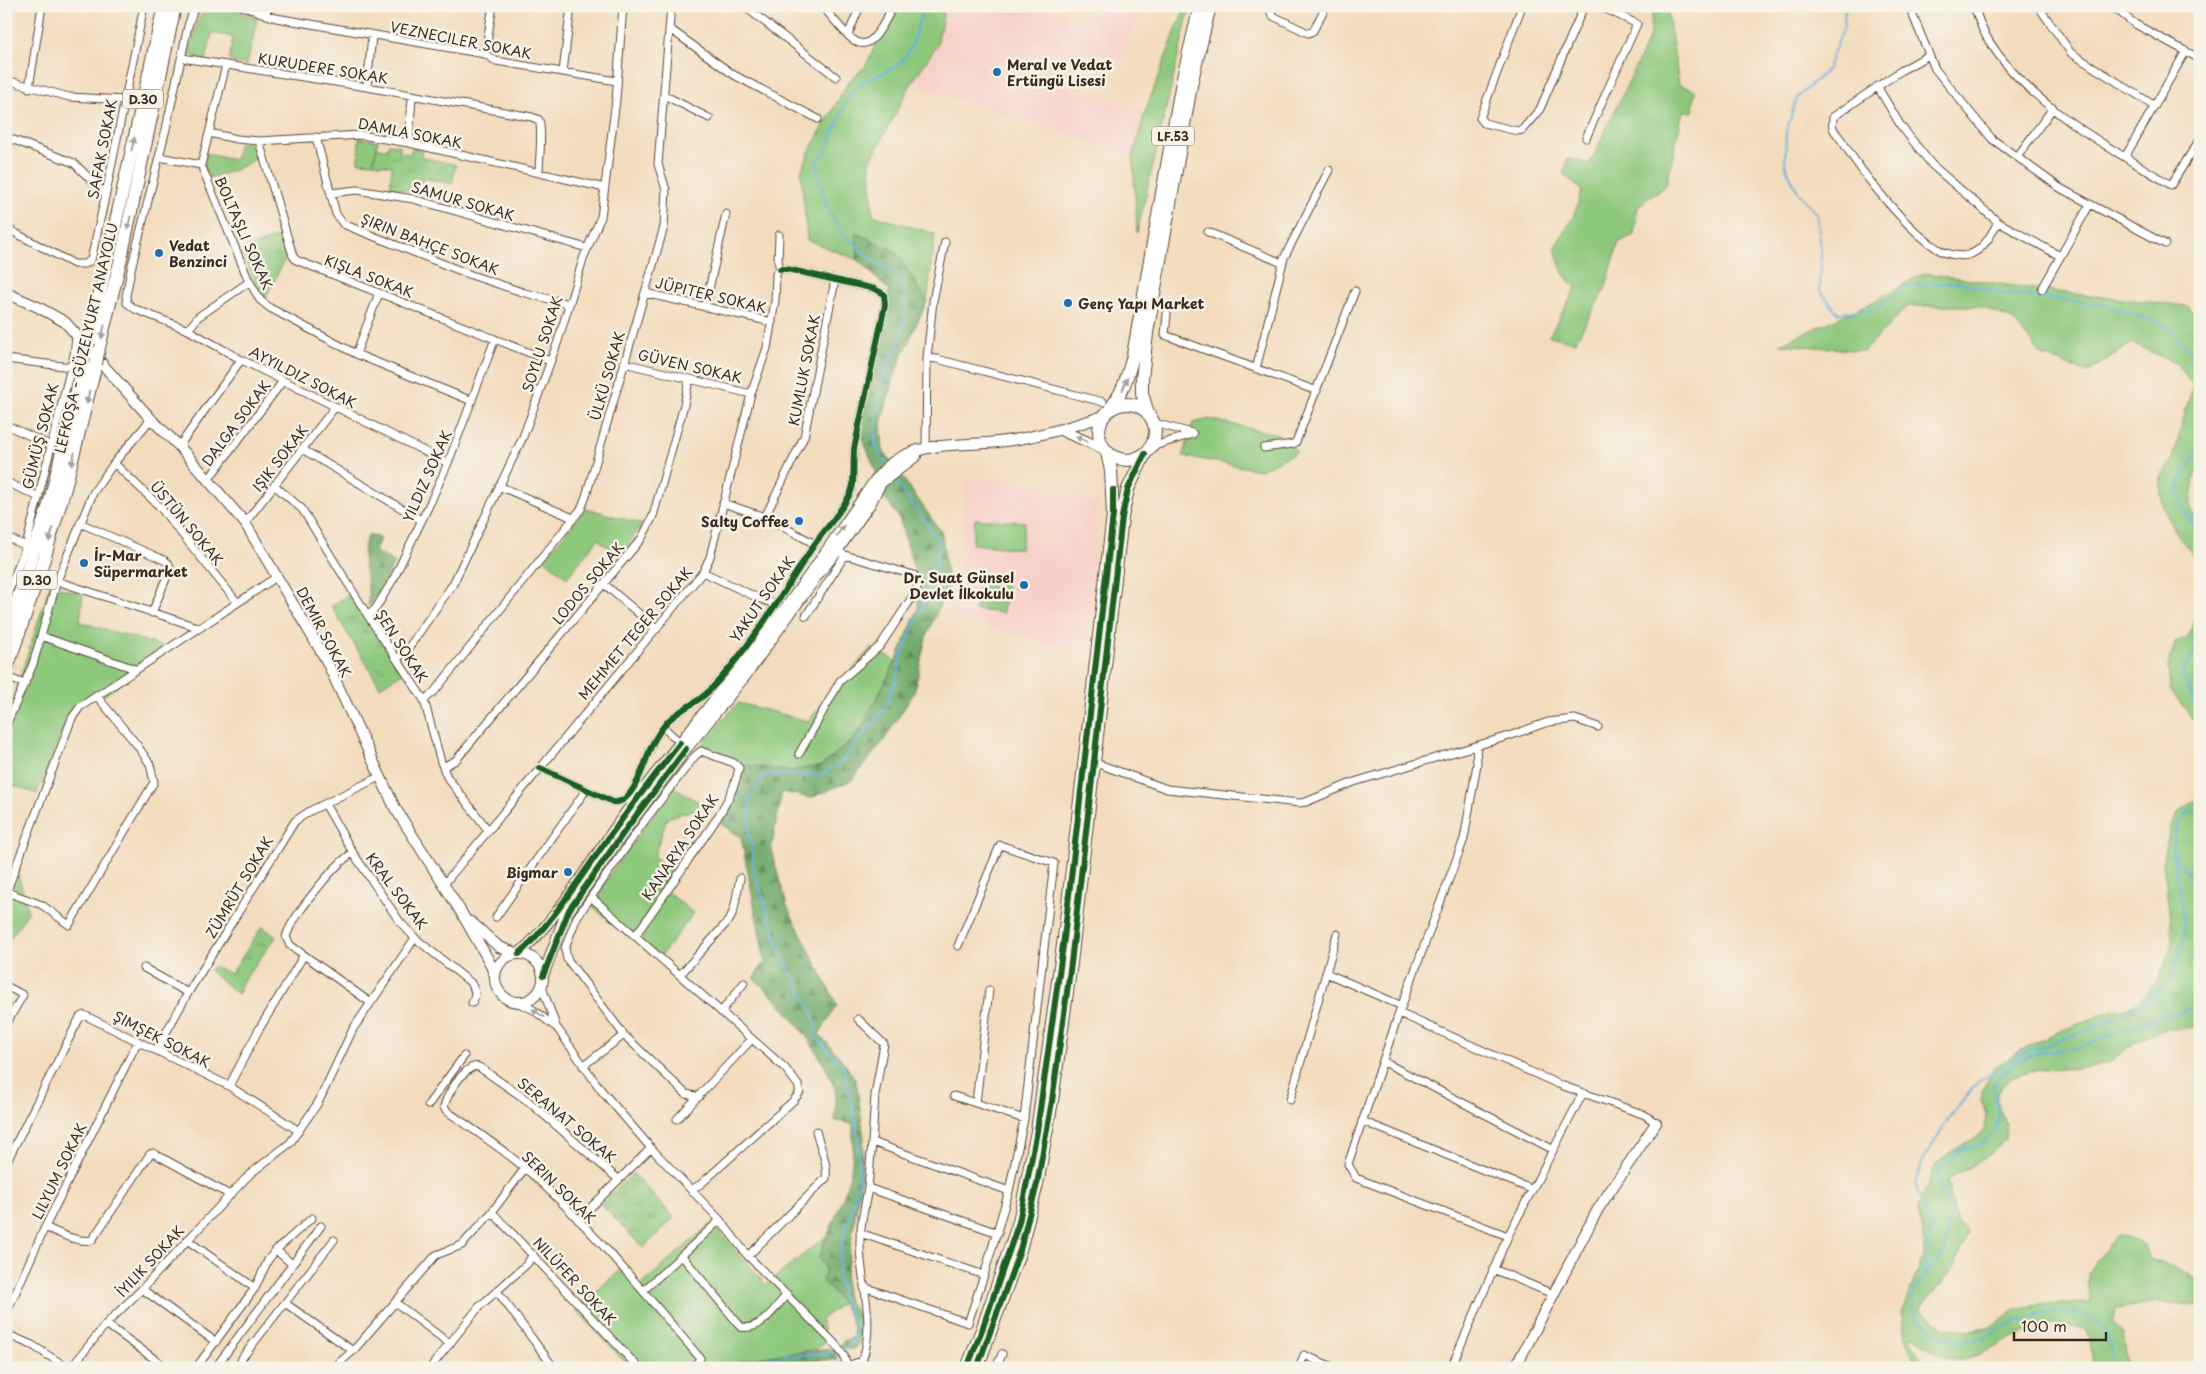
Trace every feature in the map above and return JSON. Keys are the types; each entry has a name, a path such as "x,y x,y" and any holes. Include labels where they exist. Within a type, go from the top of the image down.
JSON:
{"highway":[{"name":"LEFKOŞA - GÜZELYURT ANAYOLU","path":"6,671 65,488 90,351 164,6"},
{"name":"LEFKOŞA - GÜZELYURT ANAYOLU","path":"6,634 51,496 90,351 107,311 121,258 176,6"},
{"name":"LF.53","path":"967,1368 1019,1222 1037,1131 1049,1055 1113,515 1112,470 1098,432 1106,409 1121,396 1131,363 1182,82 1200,6"},
{"name":"LF.53","path":"977,1368 1020,1250 1052,1101 1070,972 1122,517 1128,489 1148,451 1155,431 1142,393 1147,333 1192,80 1210,6"},
{"path":"1106,409 1128,404 1138,406 1151,419"},
{"path":"1105,451 1114,458 1130,461 1148,451"},
{"path":"960,1368 1019,1222"}],"street":[{"path":"29,88 42,6"},
{"name":"SAFAK SOKAK","path":"6,228 74,264 85,264 91,260 144,6"},
{"path":"195,6 188,26 159,157 132,265 126,296 127,303 131,307 188,330 241,360 448,463"},
{"name":"VEZNECILER SOKAK","path":"242,6 266,15 372,36 484,54 496,61 618,81"},
{"path":"266,15 268,6"},
{"path":"563,72 571,6"},
{"name":"SOYLU SOKAK","path":"397,659 406,650 453,584 525,432 587,248 601,217 618,81 623,6"},
{"name":"ÜLKÜ SOKAK","path":"424,700 434,692 581,509 586,496 664,220 666,190 658,164 671,6"},
{"path":"744,6 836,78"},
{"path":"822,6 848,35 860,44 872,41 882,28 893,6"},
{"path":"848,35 860,6"},
{"path":"1273,6 1271,13 1273,16 1310,33 1326,6"},
{"path":"1522,6 1480,118 1484,123 1516,132 1522,130 1540,109 1584,6"},
{"path":"1586,138 1637,24 1600,6"},
{"path":"1909,6 1935,69 1992,139 2060,188 2165,244"},
{"path":"1974,6 1988,40 2008,67 2029,90 2093,137 2171,185 2200,139"},
{"path":"2038,6 2071,53 2155,106"},
{"path":"2112,6 2135,24 2200,60"},
{"path":"484,54 491,7"},
{"path":"670,29 742,80 818,119"},
{"path":"367,87 372,36"},
{"path":"2125,157 2186,52"},
{"path":"1929,55 1877,86 1833,117 1834,128 1855,162 1884,198 1920,235 1939,250 1952,254 1967,255 1979,249 1991,236 1998,222"},
{"name":"KURUDERE SOKAK","path":"182,58 367,87 539,120 542,128 538,152 539,173"},
{"path":"226,65 200,165 249,282 260,300 270,308 356,354 472,401"},
{"path":"6,80 29,88 69,97 124,100"},
{"path":"1877,86 1901,126 1932,165 1998,222 2060,256"},
{"path":"664,94 709,118"},
{"path":"409,143 412,96"},
{"path":"2017,157 2053,108"},
{"name":"DAMLA SOKAK","path":"209,133 237,139 259,141 353,134 409,143 605,188"},
{"path":"6,137 74,163 106,193"},
{"name":"ŞIRIN BAHÇE SOKAK","path":"316,137 338,218 347,226 472,274 525,292 569,304"},
{"path":"259,141 294,258 298,262 550,361"},
{"path":"159,157 200,165"},
{"path":"1256,369 1282,263 1329,170"},
{"name":"SAMUR SOKAK","path":"331,193 357,190 413,199 587,248"},
{"path":"2042,289 2090,204"},
{"path":"705,307 726,214"},
{"path":"1208,232 1282,263"},
{"name":"MEHMET TEGER SOKAK","path":"444,884 703,572 710,557 751,394 765,355 776,296 776,274 780,269 778,262 778,235"},
{"path":"926,449 927,358 933,301 945,242"},
{"path":"780,269 834,280"},
{"name":"YAKUT SOKAK","path":"540,768 613,802 619,803 625,799 637,782 651,746 663,727 673,717 709,691 737,658 853,488 854,449 885,305 884,294 875,289 834,280"},
{"name":"KUMLUK SOKAK","path":"765,517 804,437 834,280"},
{"path":"188,330 198,317 249,282"},
{"path":"1264,448 1296,442 1355,290"},
{"path":"6,293 65,322 90,351"},
{"path":"356,354 379,293"},
{"name":"JÜPITER SOKAK","path":"644,293 772,322"},
{"path":"1167,314 1165,335 1317,391"},
{"path":"368,616 376,608 394,578 448,463 494,339"},
{"name":"GÜMÜŞ SOKAK","path":"6,598 26,546 76,347 90,351"},
{"name":"DEMIR SOKAK","path":"90,351 151,419 179,446 245,523 325,658 395,808 461,912 489,961 495,976"},
{"path":"927,358 937,359 1106,409"},
{"path":"6,360 71,367"},
{"path":"179,446 241,360"},
{"name":"GÜVEN SOKAK","path":"624,363 751,394"},
{"name":"LODOS SOKAK","path":"443,767 456,760 649,528 684,405 689,380"},
{"name":"DALGA SOKAK","path":"208,480 283,381"},
{"path":"245,523 335,407"},
{"path":"516,1002 530,1000 540,990 565,916 603,870 683,746 879,480 899,463 926,449 960,444 998,442 1060,430 1106,409"},
{"path":"6,725 25,684 57,581 93,493 151,419"},
{"path":"1148,451 1193,434 1151,419"},
{"path":"6,426 50,445"},
{"path":"1060,430 1105,451"},
{"path":"302,449 421,520"},
{"name":"ÜSTÜN SOKAK","path":"114,464 159,506 237,602"},
{"path":"806,616 870,504 879,480"},
{"path":"6,482 39,497"},
{"name":"ŞEN SOKAK","path":"274,485 302,509 368,616 424,700 447,777 488,830"},
{"path":"499,486 573,518"},
{"path":"724,503 765,517 815,544"},
{"path":"80,523 164,560 169,564 170,568 152,613"},
{"path":"6,537 26,546"},
{"path":"841,553 819,573 746,675 632,804 558,911 537,938 518,954 505,959 500,964 495,976 503,996 532,1008 556,1028 583,1066 651,1148 720,1220 748,1256 835,1344 844,1356 847,1367 862,1361 867,1347 868,1312 860,1233 868,1188 876,1095 884,1044 858,1019"},
{"path":"799,754 840,681 880,646 915,593 919,583 914,575 841,553"},
{"path":"703,572 775,604"},
{"path":"96,695 150,764 154,782 69,925 42,905 6,892 72,718 80,707 96,695 278,576"},
{"path":"57,581 200,628"},
{"path":"604,584 657,628"},
{"path":"41,636 135,669"},
{"path":"6,677 25,684"},
{"path":"1093,762 1167,789 1299,803 1306,802 1354,782 1476,746 1548,722 1575,719 1598,727"},
{"path":"663,727 683,746"},
{"path":"1476,746 1477,764 1464,839 1400,1009 1384,1062 1348,1164 1356,1178 1508,1236"},
{"name":"KANARYA SOKAK","path":"603,870 700,751 734,763 739,768 727,800 706,835 635,936"},
{"name":"ZÜMRÜT SOKAK","path":"157,1049 188,993 290,828 302,815 380,777"},
{"path":"496,917 586,790"},
{"name":"KRAL SOKAK","path":"325,804 352,853 400,922 415,938 471,983 475,989 476,996 472,1003"},
{"path":"864,1287 968,1323 998,1234 1024,1119 1054,863 1000,845 958,946"},
{"path":"352,853 341,859 325,877 287,933 286,941 371,1003"},
{"path":"603,870 590,897 577,916 564,948 564,953 624,1035 686,1094 699,1097"},
{"path":"680,975 730,919 734,909 740,878"},
{"path":"590,897 785,1068 798,1085 800,1092 794,1100 701,1184 691,1190"},
{"name":"DEMIR SOKAK","path":"461,912 499,947 518,954"},
{"path":"1290,1100 1337,934"},
{"name":"İYILIK SOKAK","path":"70,1368 106,1324 142,1289 250,1174 290,1143 318,1103 353,1029 415,938"},
{"path":"518,954 533,958 541,969 543,990 556,1028"},
{"path":"229,1086 258,1030 304,955"},
{"path":"144,968 188,993"},
{"path":"1326,973 1527,1071 1645,1115 1656,1123 1598,1209 1515,1368"},
{"path":"721,1012 744,983"},
{"path":"6,986 23,995 6,1024"},
{"path":"976,1103 990,990"},
{"name":"ŞIMŞEK SOKAK","path":"6,1163 80,1017 84,1015 157,1049 229,1086 299,1131"},
{"path":"583,1066 624,1035"},
{"path":"677,1118 752,1039"},
{"name":"LILYUM SOKAK","path":"6,1314 45,1227 138,1040"},
{"path":"428,1105 464,1056"},
{"path":"1384,1062 1552,1149"},
{"name":"SERIN SOKAK","path":"474,1066 468,1068 444,1100 444,1108 525,1168 578,1220 644,1290 700,1358 694,1368"},
{"name":"SERANAT SOKAK","path":"474,1066 528,1101 618,1179"},
{"path":"1451,1368 1508,1236 1583,1093"},
{"path":"954,1096 1024,1119"},
{"path":"1362,1121 1531,1189"},
{"path":"748,1256 826,1178 825,1160 816,1131"},
{"path":"872,1142 1009,1190"},
{"path":"578,1220 651,1148"},
{"path":"45,1227 84,1242 92,1240 150,1154 153,1153 230,1195"},
{"path":"333,1368 353,1351 436,1255 462,1245 492,1212 525,1168"},
{"path":"868,1188 998,1234"},
{"name":"NILÜFER SOKAK","path":"492,1212 533,1254 634,1366"},
{"path":"196,1368 255,1288 268,1260 276,1250 312,1218"},
{"path":"644,1290 720,1220"},
{"path":"215,1368 320,1226"},
{"path":"860,1233 984,1276"},
{"path":"187,1240 255,1288"},
{"path":"239,1368 242,1358 334,1240"},
{"path":"276,1250 292,1264"},
{"path":"430,1368 479,1307 527,1264 533,1254"},
{"path":"682,1256 741,1327 750,1329 760,1324 787,1294"},
{"path":"1493,1269 1553,1294"},
{"path":"142,1289 216,1342"},
{"path":"497,1291 553,1367"},
{"path":"285,1303 353,1351"},
{"path":"396,1303 450,1344"},
{"path":"106,1324 167,1368"},
{"path":"6,1334 32,1345 70,1368"},
{"path":"996,1368 1002,1354"},
{"path":"1299,1368 1304,1355 1335,1368"}],"shaded area":[{"name":"Meral ve Vedat Ertüngü Lisesi","path":"945,6 1043,6 1091,28 1099,6 1144,6 1120,61 1083,48 1072,86 1145,112 1133,156 911,84 937,45"},
{"name":"Dr. Suat Günsel Devlet İlkokulu","path":"964,478 1030,483 1098,503 1086,655 952,617 962,554"}],"green space":[{"path":"205,6 227,6 257,19 247,65 229,61 233,37 212,33 206,61 189,54 196,26"},
{"path":"894,6 945,6 937,45 911,84 870,162 873,215 935,234 927,301 895,251 856,233 858,260 807,240 801,172 811,148 849,81 865,67"},
{"path":"1185,6 1190,6 1137,233 1133,156 1145,112"},
{"path":"1653,6 1667,6 1679,85 1695,90 1693,112 1683,111 1666,185 1638,206 1634,235 1619,242 1605,289 1575,342 1549,336 1576,288 1562,270 1555,247 1574,215 1582,190 1563,174 1568,158 1590,164 1649,38"},
{"path":"359,138 378,141 373,163 358,162"},
{"path":"239,142 248,143 255,147 258,158 233,171 209,178 204,165 207,154 235,160"},
{"path":"389,144 401,146 399,152 410,154 412,148 422,150 421,157 456,165 452,184 424,178 419,192 390,187 392,166 373,163 377,148 387,149"},
{"path":"856,233 895,251 927,301 897,368 881,423 883,450 942,533 948,586 926,637 914,693 882,743 852,780 811,798 782,792 771,850 787,906 837,1005 819,1034 842,1060 856,1080 864,1138 860,1185 845,1281 850,1305 860,1319 862,1332 855,1349 845,1349 836,1356 838,1360 779,1362 757,1368 710,1368 763,1357 831,1349 842,1344 844,1340 853,1338 851,1322 844,1306 822,1281 826,1270 819,1258 843,1199 851,1171 853,1124 835,1121 835,1090 812,1044 789,1014 753,978 765,962 741,837 721,824 745,765 789,771 821,766 857,736 896,661 918,609 918,583 899,518 885,498 856,424 880,334 889,291 858,260"},
{"path":"280,236 288,258 285,259 265,299 257,288 241,250"},
{"path":"1924,273 2049,291 2187,306 2200,319 2200,470 2194,476 2190,509 2200,526 2200,564 2172,525 2163,503 2161,491 2161,479 2174,456 2193,385 2177,364 2132,343 2087,373 2042,355 2012,319 1979,306 1908,306 1864,351 1780,344 1871,303"},
{"path":"1209,419 1279,435 1297,452 1260,470 1183,456 1193,423"},
{"path":"586,508 642,524 620,558 598,539 567,578 544,559"},
{"path":"975,519 1025,522 1021,549 972,544"},
{"path":"369,534 380,538 375,552 395,562 373,602 368,606 368,588 363,552"},
{"path":"979,579 1007,582 1003,613 975,610"},
{"path":"50,585 83,594 80,622 169,648 105,695 92,692 68,716 37,794 6,783 6,721"},
{"path":"352,593 404,672 380,687 331,606"},
{"path":"2200,610 2200,740 2199,726 2170,690 2168,667 2175,643 2186,639"},
{"path":"871,648 896,661 857,736 821,766 789,771 745,765 700,746 738,703 808,721"},
{"path":"674,787 700,803 696,809 667,818 654,857 674,870 662,887 693,913 659,959 592,907 611,872"},
{"path":"2200,796 2200,1027 2161,1030 2136,1042 2109,1062 2088,1068 2039,1070 2012,1077 1997,1092 1997,1100 2006,1123 2005,1140 1984,1158 1948,1180 1956,1220 1968,1233 1953,1270 1920,1309 1944,1328 1971,1330 1992,1326 2017,1308 2055,1303 2090,1303 2088,1272 2117,1235 2145,1244 2150,1259 2200,1279 2200,1306 2157,1302 2117,1309 2113,1322 2123,1332 2128,1368 2092,1368 2091,1348 2085,1329 2054,1324 2042,1325 2025,1331 1976,1356 1963,1359 1951,1359 1939,1355 1911,1335 1911,1340 1925,1368 1919,1368 1906,1342 1901,1313 1924,1256 1923,1231 1917,1210 1936,1164 1949,1153 1975,1138 1985,1128 1987,1114 1981,1101 1982,1091 1994,1068 2020,1051 2055,1033 2111,1011 2133,1006 2158,981 2172,945 2170,909 2163,864 2170,827 2178,814"},
{"path":"6,866 18,873 28,913 6,944"},
{"path":"262,926 276,937 241,984 238,994 209,970 214,966 231,974"},
{"path":"633,1173 674,1218 643,1248 601,1204"},
{"path":"710,1224 719,1231 766,1285 826,1236 819,1258 842,1303 821,1320 826,1341 818,1349 763,1357 710,1368 622,1368 626,1363 575,1309 623,1268 638,1288"}],"waterway":[{"path":"885,464 875,444 875,430 879,396 888,366 898,347 906,315 905,290 900,278 863,252 843,233 827,209 822,186 818,179 817,159 825,155 843,108 852,91 862,83 897,66 906,56 913,42 925,6"},
{"path":"1845,6 1844,26 1827,70 1797,98 1786,132 1785,165 1798,192 1817,214 1821,251 1820,291 1838,313 1876,309 1905,286 1958,282 2003,293 2104,305 2166,325 2193,353 2200,395"},
{"path":"2200,446 2177,488 2186,514 2200,534"},
{"path":"841,1350 847,1348 855,1340 855,1324 842,1298 838,1274 842,1244 859,1183 858,1135 844,1067 818,1039 814,1016 780,950 756,876 749,832 750,800 763,775 821,775 841,762 885,708 897,677 902,654 935,576 939,541 894,479"},
{"path":"2200,642 2182,675 2200,713"},
{"path":"1923,1277 1930,1225 1915,1183 1923,1160 1949,1118 1978,1082 2021,1054 2093,1028 2146,1003 2171,978 2185,938 2181,898 2172,848 2175,829 2187,813 2200,806"},
{"path":"2173,851 2185,871 2200,879"},
{"path":"2110,1368 2112,1354 2106,1330 2086,1314 2050,1312 2018,1320 1983,1337 1957,1341 1938,1334 1915,1314 1912,1295 1928,1270 1944,1254 1950,1213 1937,1179 1940,1168 1961,1149 1978,1146 1994,1134 2000,1116 1993,1085 2016,1062 2040,1052 2077,1048 2160,1016 2183,1012 2200,1005"},
{"path":"733,1368 788,1355 824,1354 836,1351"}],"cycle path":[{"path":"540,768 613,802 627,797 642,772 654,740 661,730 673,717 705,695 739,656 851,492 853,485 854,449 885,305 884,294 875,289 780,269"},
{"path":"977,1368 1020,1250 1037,1184 1052,1101 1071,963 1122,517 1128,489 1145,454"},
{"path":"967,1368 1019,1222 1037,1131 1064,938 1113,515 1113,490"},
{"path":"519,954 560,907 626,814 680,743"},
{"path":"543,976 569,910 686,749"}],"place":[{"name":"Meral ve Vedat Ertüngü Lisesi","path":"997,72"},
{"name":"Vedat Benzinci","path":"159,253"},
{"name":"Genç Yapı Market","path":"1068,303"},
{"name":"Salty Coffee","path":"799,521"},
{"name":"İr-Mar Süpermarket","path":"84,563"},
{"name":"Dr. Suat Günsel Devlet İlkokulu","path":"1024,585"},
{"name":"Bigmar","path":"568,872"}]}
